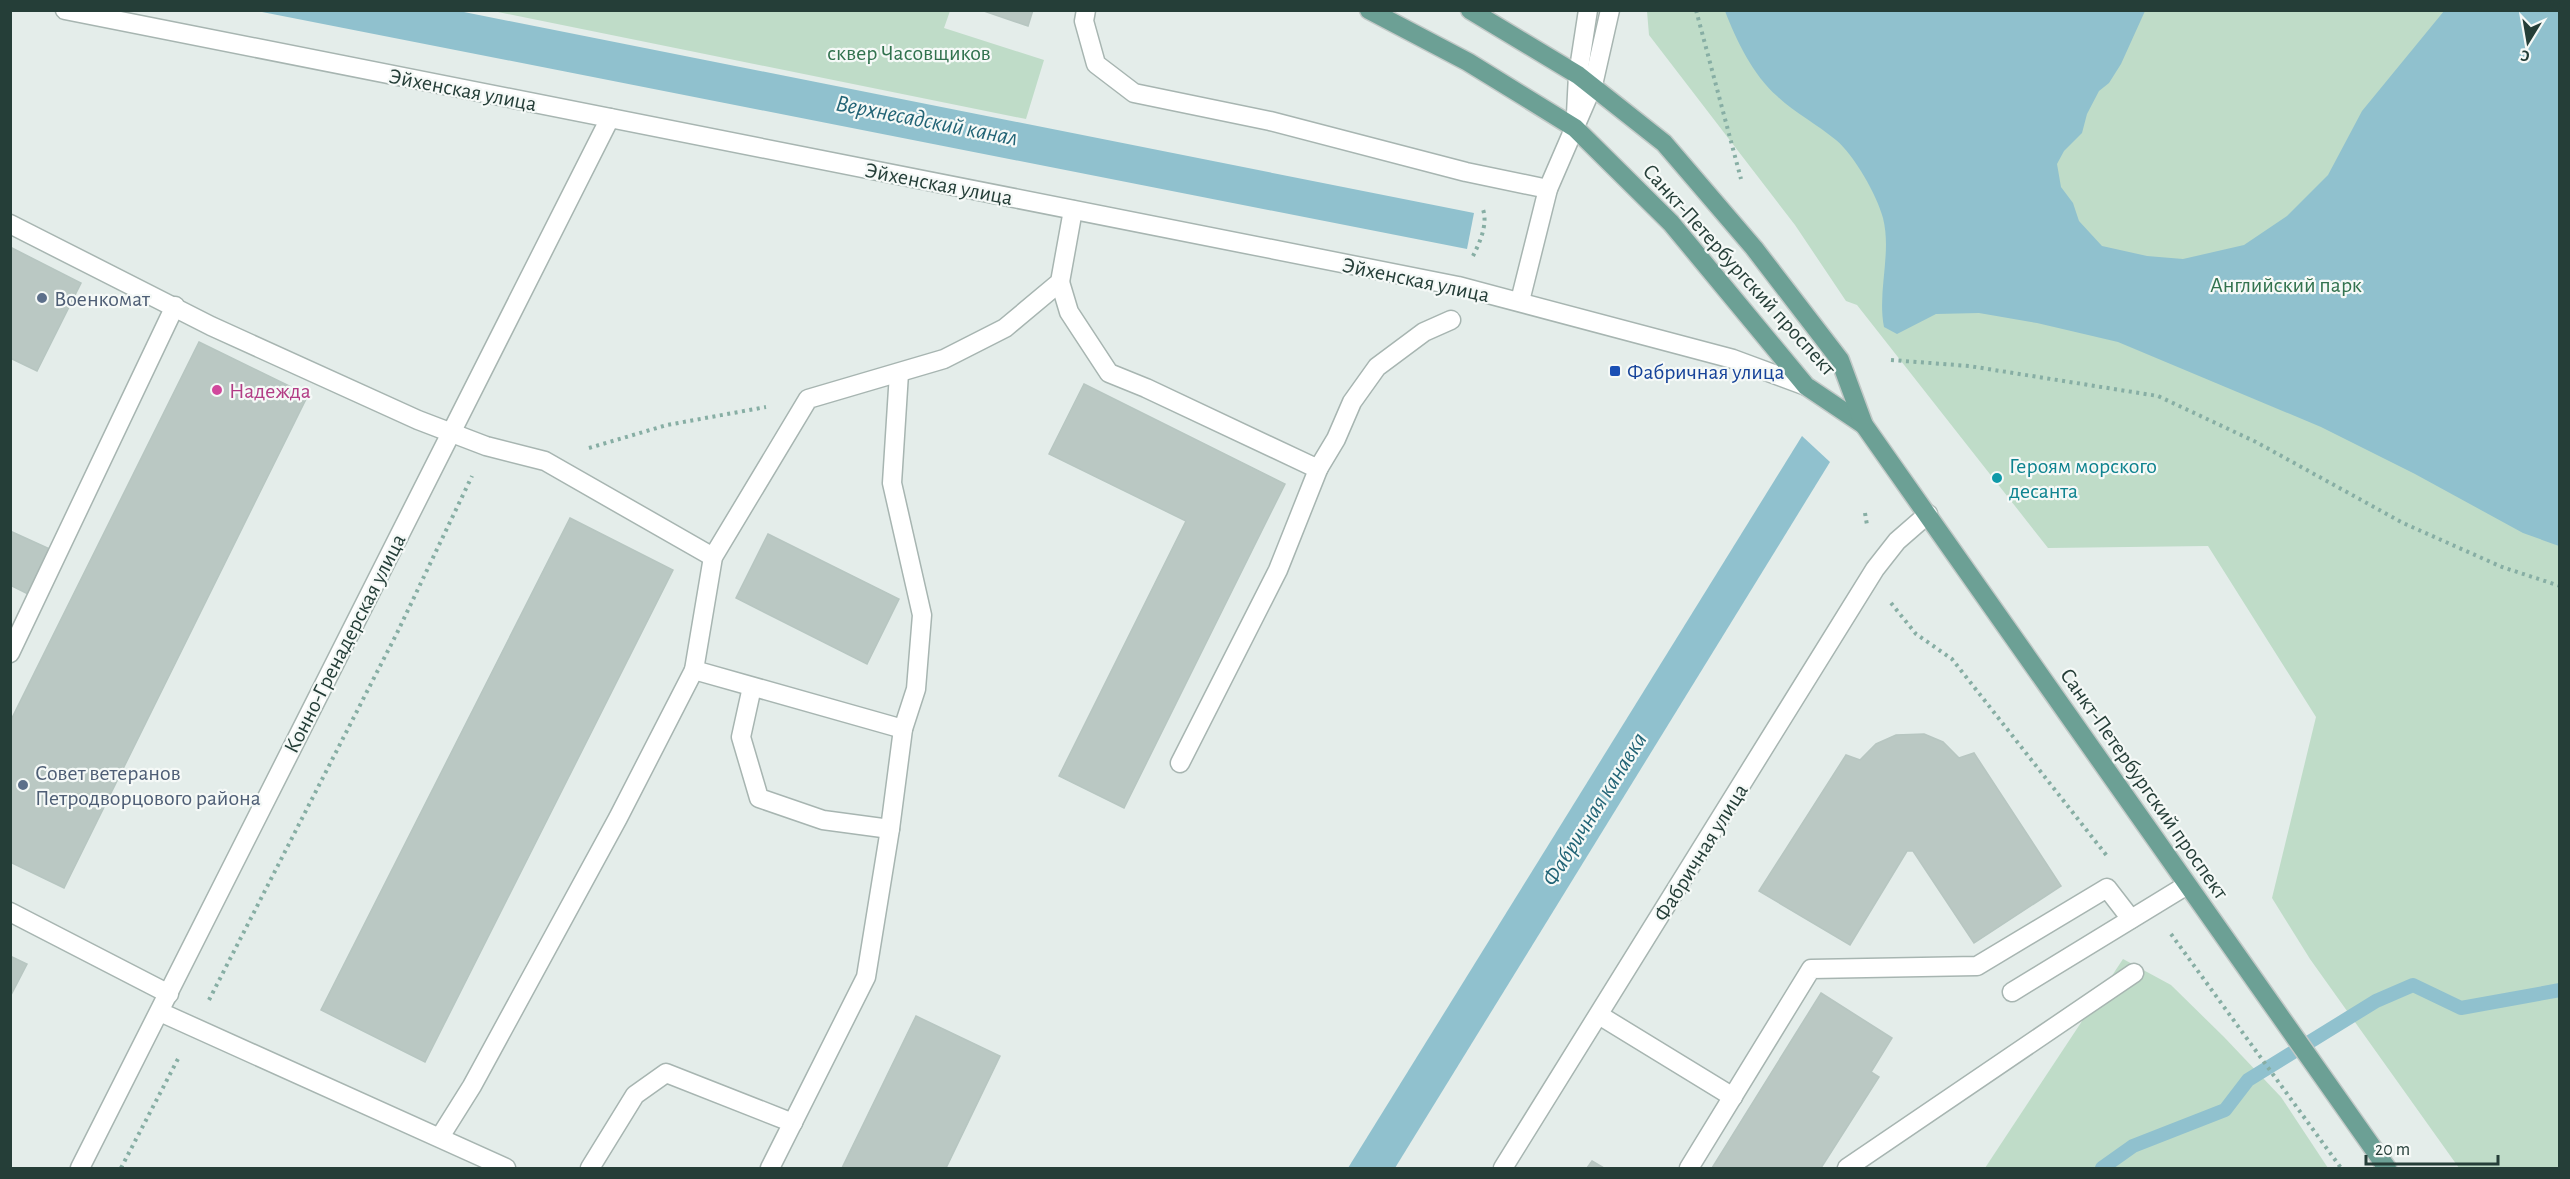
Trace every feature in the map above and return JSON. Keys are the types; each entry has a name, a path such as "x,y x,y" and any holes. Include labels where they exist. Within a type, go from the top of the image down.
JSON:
{"main road":[{"name":"Санкт-Петербургский проспект","path":"1369,10 1468,62 1575,128 1671,223 1806,386 1864,425"},
{"name":"Санкт-Петербургский проспект","path":"1470,10 1586,80 1664,143 1754,248 1840,360 1864,425 2387,1168"}],"street":[{"name":"Эйхенская улица","path":"65,10 1458,286 1733,359 1806,386"},
{"path":"1086,10 1084,21 1095,64 1134,93 1270,122 1466,172 1548,189"},
{"path":"1586,80 1588,10"},
{"path":"1520,301 1548,189 1575,128 1586,80 1610,10"},
{"name":"Конно-Гренадерская улица","path":"80,1168 610,118"},
{"path":"1073,210 1060,282 1069,312 1109,373 1319,467"},
{"path":"10,224 211,326 449,433 486,446 545,461 713,557"},
{"path":"440,1137 472,1086 562,921 694,670 713,557 808,399 944,359 1005,328 1060,282"},
{"path":"10,653 175,306"},
{"path":"1180,763 1278,570 1319,467 1336,439 1352,402 1377,367 1424,332 1451,320"},
{"path":"770,1168 866,978 890,829 903,729 916,689 922,615 892,483 899,373"},
{"name":"Фабричная улица","path":"1503,1168 1875,569 1897,541 1928,514"},
{"path":"694,670 903,729"},
{"path":"752,687 741,737 759,798 823,820 890,829"},
{"path":"2012,992 2187,885"},
{"path":"1689,1168 1811,969 1977,966 2107,888 2131,919"},
{"path":"10,912 169,994"},
{"path":"1847,1168 2134,973"},
{"path":"160,1012 506,1168"},
{"path":"1599,1015 1733,1097"},
{"path":"590,1168 635,1095 666,1073 793,1123"}],"path":[{"path":"1696,10 1741,179"},
{"path":"1891,360 1969,366 2158,396 2256,442 2403,523 2502,567 2559,586"},
{"path":"545,461 667,425 808,399"},
{"path":"209,1001 397,633 486,446"},
{"path":"1890,602 1916,634 1952,659 2109,860"},
{"path":"2165,925 2342,1168"},
{"path":"121,1168 184,1047"}],"green space":[{"name":"сквер Часовщиков","path":"493,11 950,11 944,28 1044,60 1026,119"},
{"name":"Английский парк","path":"1647,11 2559,11 2559,1168 2459,1168 2310,959 2272,898 2316,717 2208,546 2048,548 1857,305 1846,301 1795,225 1649,35"},
{"path":"2123,959 2171,985 2224,1037 2281,1097 2328,1168 1985,1168"}],"water":[{"name":"Верхнесадский канал","path":"257,11 459,11 1474,213 1467,249"},
{"path":"1725,11 2145,11 2121,64 2109,83 2099,91 2087,114 2082,133 2064,151 2057,164 2061,187 2073,203 2079,221 2102,246 2147,256 2183,259 2244,245 2287,216 2328,175 2362,111 2444,11 2559,11 2559,546 2523,533 2415,474 2321,427 2118,342 2037,323 1979,313 1936,314 1897,334 1884,327 1882,300 1885,232 1880,209 1870,187 1857,165 1836,140 1768,88 1740,45"},
{"name":"Фабричная канавка","path":"1802,436 1830,462 1395,1168 1348,1168"}],"building":[{"path":"981,10 1033,10 1028,26"},
{"name":"Военкомат","path":"10,247 81,283 37,371 10,358"},
{"name":"Военкомат","path":"199,342 308,395 64,888 10,862 10,722"},
{"path":"1084,384 1285,484 1124,808 1059,776 1186,521 1049,454"},
{"path":"570,518 673,570 425,1062 321,1010"},
{"path":"10,531 50,549 28,594 10,585"},
{"path":"768,534 899,599 867,664 736,598"},
{"path":"1924,734 1943,742 1959,758 1974,753 2061,886 1974,943 1913,851 1907,851 1850,945 1759,891 1846,755 1860,760 1876,744 1896,735"},
{"path":"10,956 27,964 10,997"},
{"path":"1821,993 1892,1038 1871,1072 1879,1077 1821,1168 1712,1168"},
{"path":"916,1016 1000,1056 946,1168 842,1168"},
{"path":"1592,1161 1604,1168 1587,1168"}],"waterway":[{"path":"2102,1168 2133,1146 2225,1110 2248,1080 2376,1001 2413,985 2461,1008 2560,990"}],"place":[{"name":"Военкомат","path":"42,298"},
{"name":"Фабричная улица","path":"1615,371"},
{"name":"Надежда","path":"217,390"},
{"name":"Героям морского десанта","path":"1997,478"},
{"name":"Совет ветеранов Петродворцового района","path":"23,785"}]}
